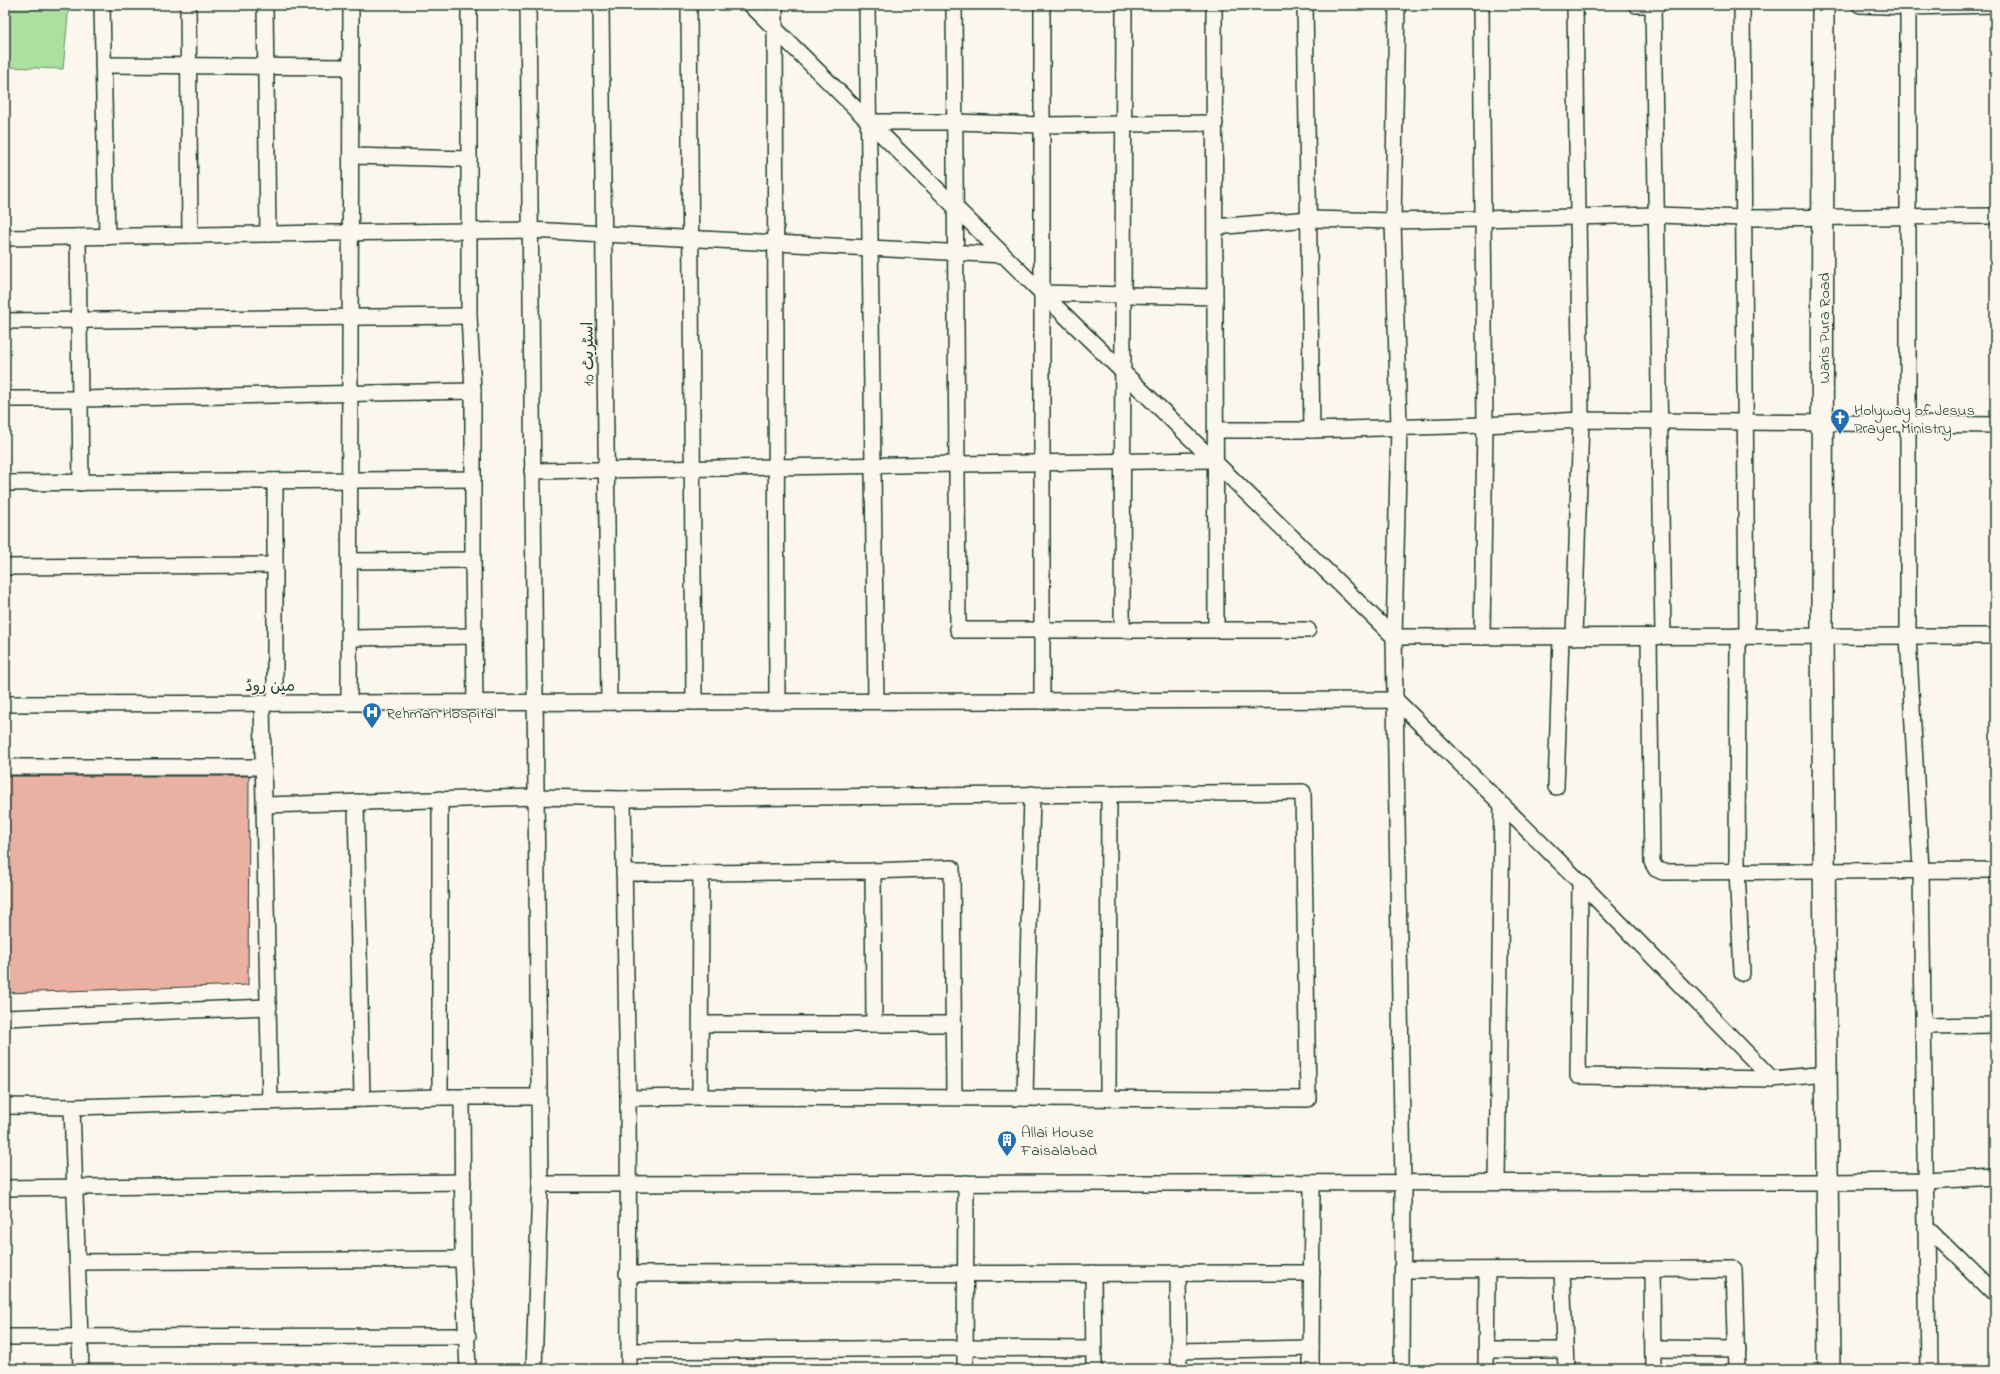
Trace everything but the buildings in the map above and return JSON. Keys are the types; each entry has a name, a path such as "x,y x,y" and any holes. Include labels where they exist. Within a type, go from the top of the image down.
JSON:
{"main road":[{"name":"Waris Pura Road","path":"1823,5 1822,643 1829,1369"}],"street":[{"path":"102,5 107,237"},
{"path":"188,5 190,235"},
{"path":"265,5 268,234"},
{"path":"349,703 351,561 352,5"},
{"path":"469,5 469,231 473,391 475,702"},
{"path":"528,5 540,1184 534,1369"},
{"name":"اسٹریٹ 10","path":"601,5 610,702"},
{"path":"689,5 694,702"},
{"path":"750,5 1123,373 1394,637 1742,636 1822,643 1908,636 1995,636"},
{"path":"775,5 777,701"},
{"path":"867,5 876,701"},
{"path":"954,5 958,630 1308,630"},
{"path":"1042,5 1042,700"},
{"path":"1122,630 1124,5"},
{"path":"1214,5 1216,430 1214,462 1216,630"},
{"path":"1305,5 1312,430"},
{"path":"1397,5 1393,221 1399,427 1394,637 1403,1183 1402,1369"},
{"path":"1481,5 1485,425 1482,637"},
{"path":"1556,787 1581,420 1575,5"},
{"path":"1636,5 1658,5"},
{"path":"1653,5 1660,421 1652,862 1656,869 1663,872 1737,870 1995,870"},
{"path":"1742,5 1745,422 1737,870 1742,973"},
{"path":"1860,5 1995,5"},
{"path":"1908,6 1908,636 1921,870 1928,1369"},
{"path":"103,65 351,67"},
{"path":"869,122 955,122 1042,125 1215,123"},
{"path":"351,156 470,159"},
{"path":"1215,227 1309,219 1393,221 1657,214 1744,218 1995,216"},
{"path":"5,238 530,230 1003,255"},
{"path":"78,237 80,483"},
{"path":"1042,293 1215,297"},
{"path":"5,321 470,316"},
{"path":"5,399 80,399 473,391"},
{"path":"1216,430 1312,430 1485,425 1581,420 1995,425"},
{"path":"532,471 873,465 1214,462"},
{"path":"5,483 473,478"},
{"path":"270,1102 264,767 275,565 275,481"},
{"path":"351,561 473,560"},
{"path":"5,567 275,565"},
{"path":"350,638 474,636"},
{"path":"1396,700 1580,882 1772,1079"},
{"name":"مین روڈ","path":"5,704 1396,700"},
{"path":"5,767 264,767"},
{"path":"265,805 536,797 623,799 1303,792 1308,1099 954,1097 628,1098"},
{"path":"1025,1098 1032,794"},
{"path":"1108,1098 1109,794"},
{"path":"623,799 628,1098 627,1274 629,1369"},
{"path":"440,800 440,1097"},
{"path":"356,802 362,1099"},
{"path":"1497,1182 1502,805"},
{"path":"624,873 873,871 952,868 954,1097"},
{"path":"873,871 874,1024"},
{"path":"700,1097 702,873"},
{"path":"1580,882 1578,1076 1772,1079 1826,1074"},
{"path":"5,1018 268,1007"},
{"path":"701,1024 954,1024"},
{"path":"1923,1026 1995,1025"},
{"path":"5,1106 72,1107 440,1097 538,1097"},
{"path":"462,1098 463,1259 468,1336 468,1369"},
{"path":"72,1107 81,1369"},
{"path":"540,1184 1827,1182 1926,1181 1995,1177"},
{"path":"5,1188 463,1182"},
{"path":"965,1369 966,1183"},
{"path":"1312,1183 1312,1369"},
{"path":"1926,1227 1995,1295"},
{"path":"78,1262 463,1259"},
{"path":"1403,1270 1734,1269 1737,1369"},
{"path":"1486,1369 1487,1270"},
{"path":"1562,1270 1566,1369"},
{"path":"1652,1270 1653,1369"},
{"path":"1093,1273 1094,1369"},
{"path":"1178,1273 1180,1369"},
{"path":"627,1274 1312,1273"},
{"path":"5,1337 468,1336"},
{"path":"629,1351 965,1348 1093,1349"},
{"path":"1179,1351 1312,1348"},
{"path":"1653,1348 1737,1349"},
{"path":"1486,1350 1565,1350"}],"green space":[{"path":"5,5 69,5 63,69 5,67"}],"place":[{"name":"Holyway of Jesus Prayer Ministry","path":"1840,435"},
{"name":"Rehman Hospital","path":"372,729"},
{"name":"Allai House Faisalabad","path":"1007,1157"}]}
